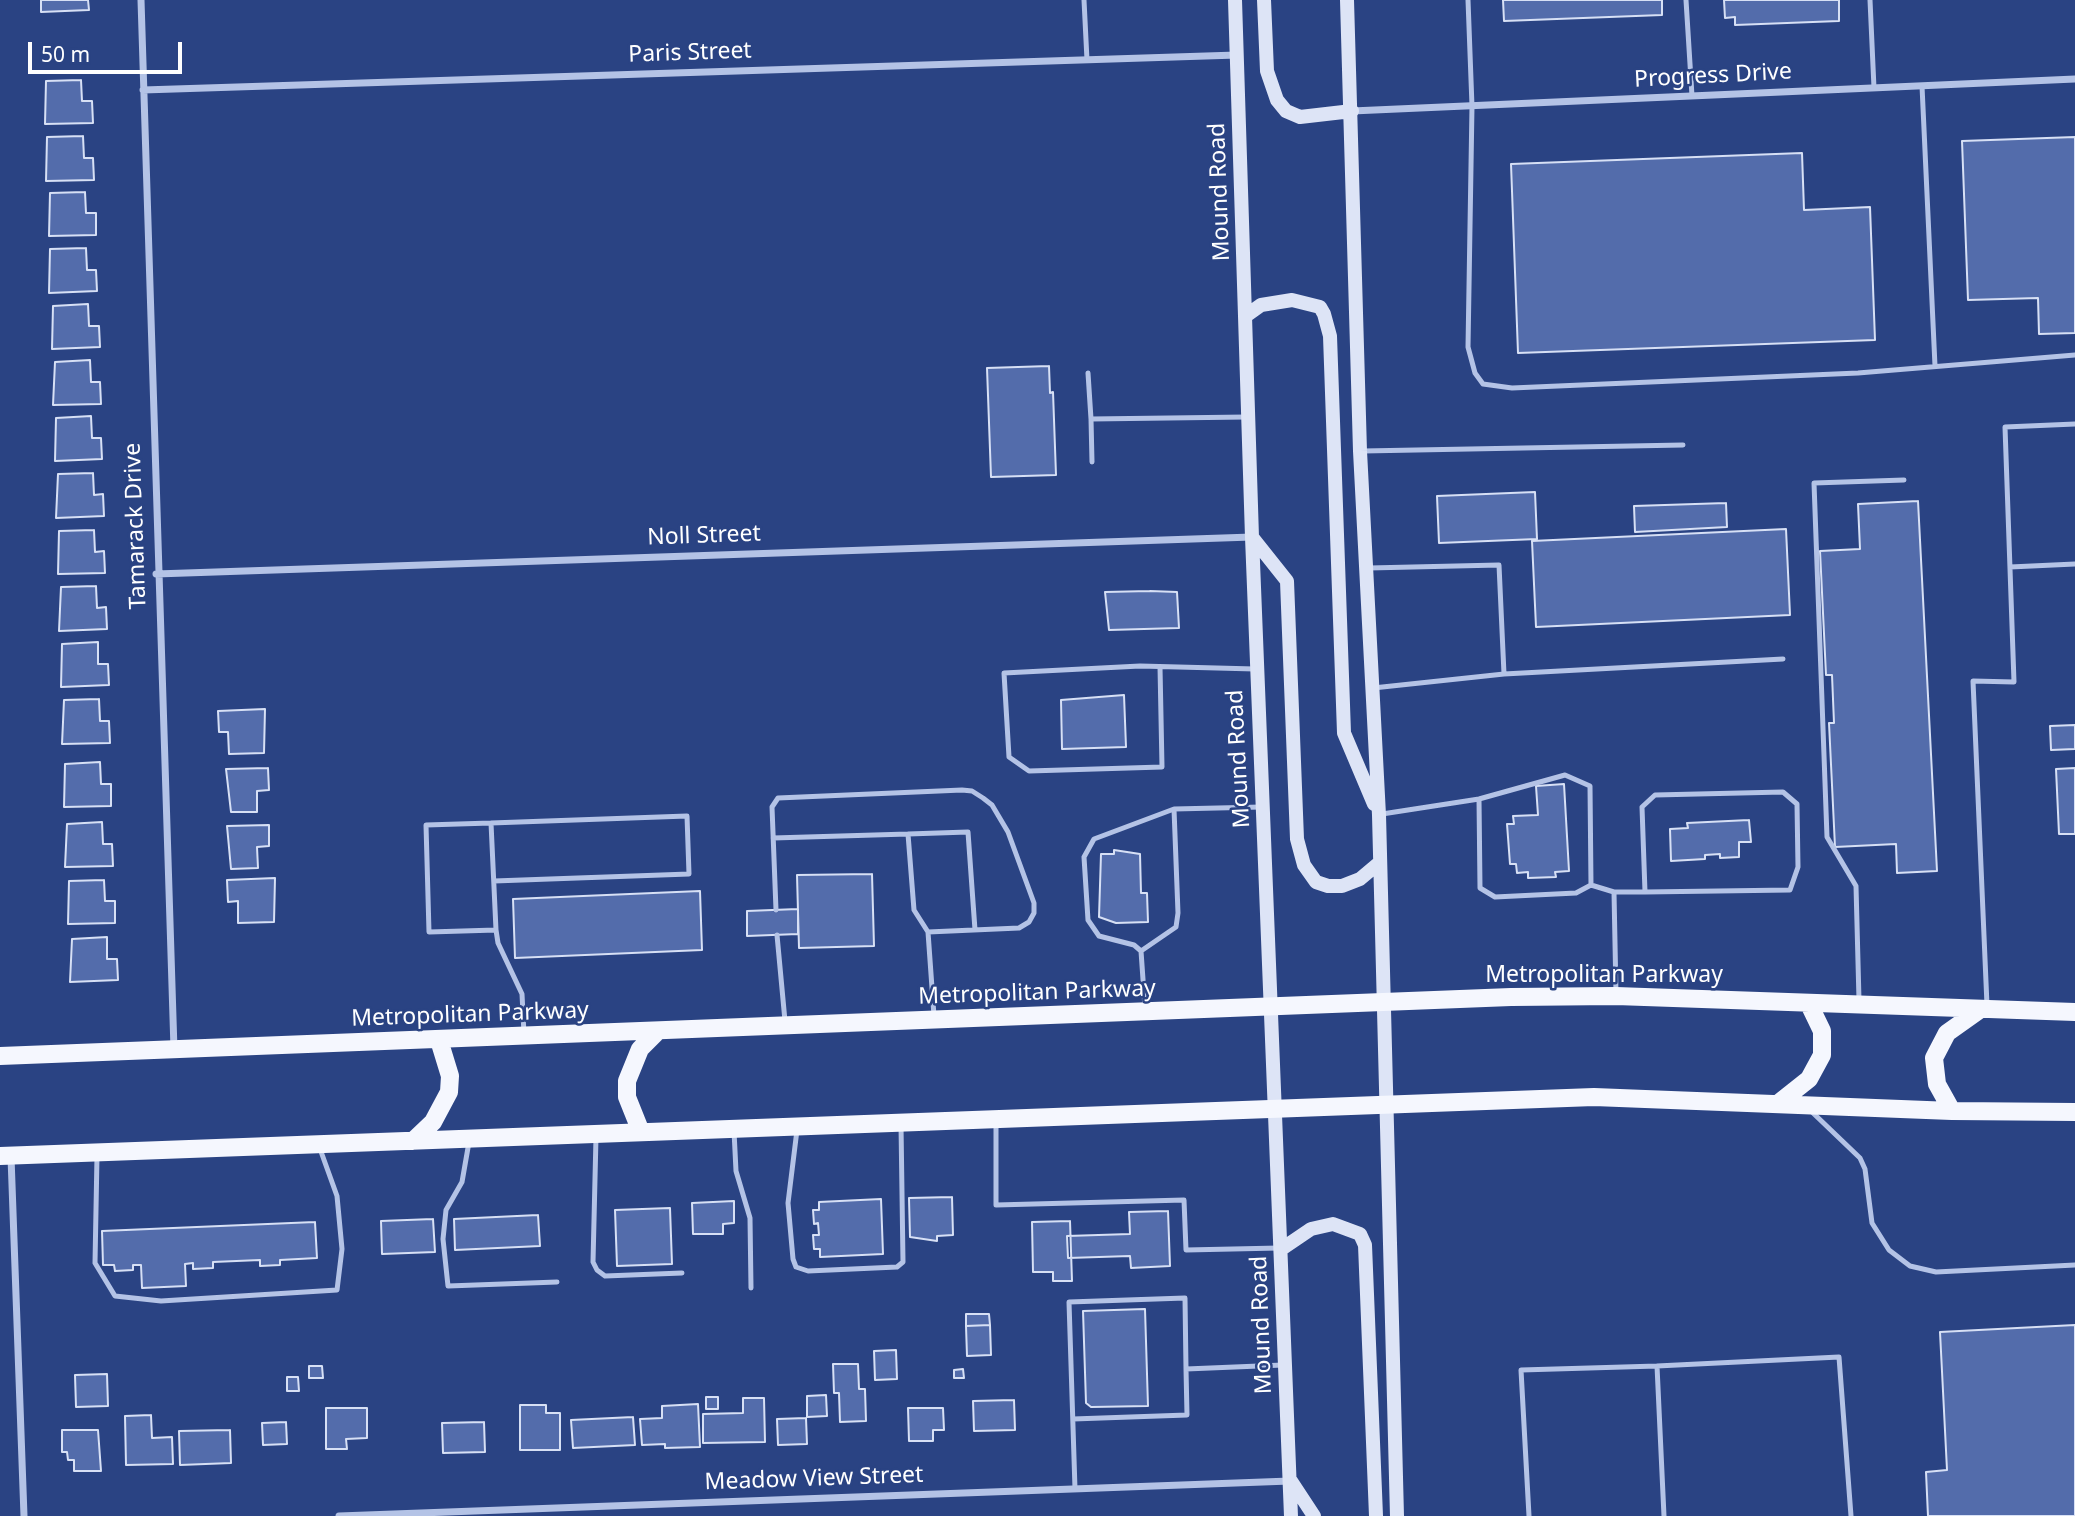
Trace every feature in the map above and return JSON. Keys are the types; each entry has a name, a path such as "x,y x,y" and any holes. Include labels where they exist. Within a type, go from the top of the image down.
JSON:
{"main road":[{"name":"Mound Road","path":"1235,0 1252,537 1292,1516"},
{"path":"1264,0 1267,71 1277,100 1286,111 1300,117 1352,111"},
{"path":"1347,0 1360,451 1379,815 1397,1516"},
{"path":"1247,315 1261,305 1292,300 1320,307 1330,336 1344,733 1379,815"},
{"path":"1252,537 1287,581 1297,839 1304,864 1316,882 1328,886 1342,886 1360,878 1379,863"},
{"name":"Metropolitan Parkway","path":"0,1056 785,1028 1384,1002 1616,996 2075,1013"},
{"path":"1780,1102 1809,1079 1822,1055 1822,1031 1809,1004"},
{"path":"1952,1111 1937,1084 1934,1058 1947,1033 1983,1011"},
{"path":"641,1132 628,1097 628,1081 640,1049 657,1032"},
{"path":"413,1141 433,1122 449,1092 449,1069 439,1040"},
{"path":"5,1156 1594,1097 1780,1102 1952,1111 2075,1112"},
{"path":"1283,1248 1311,1229 1333,1224 1360,1234 1365,1245 1376,1516"},
{"path":"1290,1481 1314,1516"}],"street":[{"name":"Tamarack Drive","path":"141,0 156,574 174,1050"},
{"name":"Paris Street","path":"143,90 1237,55"},
{"name":"Progress Drive","path":"1352,111 2075,79"},
{"name":"Noll Street","path":"156,574 1252,537"},
{"path":"5,1156 24,1516"},
{"name":"Meadow View Street","path":"340,1516 1290,1481"}],"lane":[{"path":"1084,0 1087,60"},
{"path":"1468,0 1472,106 1468,347 1475,373 1483,384 1511,388 1858,373 2075,355"},
{"path":"1686,0 1692,96"},
{"path":"1870,0 1874,88"},
{"path":"1922,86 1935,366"},
{"path":"1088,373 1092,463"},
{"path":"1091,419 1250,417"},
{"path":"1983,1011 1973,681 2014,682 2005,427 2075,424"},
{"path":"1360,451 1683,445"},
{"path":"1859,1006 1856,886 1827,837 1814,483 1904,480"},
{"path":"2010,567 2075,564"},
{"path":"1366,568 1499,565 1504,674"},
{"path":"1372,688 1504,674 1783,659"},
{"path":"1160,667 1162,766 1029,771 1010,757 1004,673 1160,667 1258,669"},
{"path":"1379,815 1479,799 1565,775 1590,786 1591,885"},
{"path":"776,910 772,807 778,798 785,795 972,791 992,805 1008,832 1034,902 1034,913 1029,922 1019,928 928,932"},
{"path":"1479,799 1480,888 1495,897 1576,893 1591,885 1614,892 1645,892 1790,890 1798,867 1797,804 1783,792 1655,795 1642,807 1645,892"},
{"path":"1146,1013 1141,951 1134,945 1099,936 1088,920 1084,857 1094,839 1174,809 1264,807"},
{"path":"1141,951 1176,926 1178,913 1174,809"},
{"path":"494,881 690,874 687,816 426,825 429,932 496,930"},
{"path":"491,823 498,943 522,994 524,1037"},
{"path":"773,838 968,832 975,930"},
{"path":"908,834 914,910 928,932 935,1022"},
{"path":"1614,892 1616,996"},
{"path":"777,935 785,1028"},
{"path":"1803,1104 1860,1158 1865,1169 1871,1223 1889,1250 1910,1266 1936,1272 2075,1265"},
{"path":"996,1120 996,1205 1184,1200 1186,1250 1283,1248"},
{"path":"797,1126 789,1217 793,1259 796,1267 808,1271 897,1267 903,1262 901,1124"},
{"path":"734,1128 736,1171 750,1218 751,1288"},
{"path":"596,1134 593,1262 597,1270 605,1276 682,1273"},
{"path":"470,1139 462,1182 446,1210 443,1239 448,1286 557,1282"},
{"path":"97,1153 95,1263 115,1296 161,1301 337,1290 342,1249 337,1196 319,1144"},
{"path":"1073,1419 1188,1415 1185,1298 1069,1302 1075,1489"},
{"path":"1529,1516 1521,1370 1839,1357 1851,1516"},
{"path":"1186,1369 1286,1365"},
{"path":"1657,1366 1664,1516"}],"building":[{"path":"41,0 88,0 89,10 41,12"},
{"path":"1503,0 1662,0 1662,15 1504,21"},
{"path":"1724,0 1839,0 1839,21 1735,25 1735,17 1725,18"},
{"path":"81,80 82,101 92,101 93,123 45,124 46,81"},
{"path":"83,136 84,158 93,158 94,180 46,181 47,137"},
{"path":"2075,137 2075,333 2039,334 2038,298 1968,300 1962,141"},
{"path":"1802,153 1804,210 1870,207 1875,340 1518,353 1511,164"},
{"path":"85,192 86,213 96,213 96,235 49,236 50,193"},
{"path":"86,248 87,270 96,270 97,291 49,293 50,249"},
{"path":"88,304 89,326 99,326 100,347 52,349 53,306"},
{"path":"90,360 91,382 100,382 101,404 53,405 55,362"},
{"path":"1049,366 1050,393 1053,392 1056,475 991,477 987,368"},
{"path":"91,416 92,438 101,438 102,459 55,461 56,418"},
{"path":"93,473 94,495 103,494 104,516 56,518 58,474"},
{"path":"1535,492 1537,539 1439,543 1437,496"},
{"path":"1918,501 1937,871 1897,873 1896,844 1835,847 1829,723 1834,723 1832,675 1826,675 1820,551 1860,549 1858,504"},
{"path":"1726,503 1727,527 1635,532 1634,506"},
{"path":"1786,529 1790,615 1536,627 1532,541"},
{"path":"94,530 95,552 104,551 105,573 58,574 59,531"},
{"path":"96,586 97,608 106,607 107,629 59,631 61,587"},
{"path":"1105,592 1177,592 1179,628 1109,630"},
{"path":"98,642 98,664 108,664 109,685 61,687 62,644"},
{"path":"1124,695 1126,747 1062,749 1061,700"},
{"path":"99,699 100,721 109,721 110,743 62,744 64,700"},
{"path":"265,709 264,753 229,754 228,732 219,732 218,711"},
{"path":"2075,725 2075,749 2051,750 2050,726"},
{"path":"100,762 101,784 111,784 111,806 64,807 65,764"},
{"path":"268,768 269,790 257,791 257,812 231,812 226,769"},
{"path":"2075,768 2075,834 2059,834 2056,769"},
{"path":"1564,784 1569,871 1555,872 1556,877 1528,878 1528,872 1517,873 1516,864 1510,864 1507,824 1514,824 1513,816 1538,815 1536,786"},
{"path":"1749,820 1751,842 1739,842 1739,857 1720,858 1720,854 1705,855 1705,859 1671,861 1670,829 1688,828 1687,823"},
{"path":"102,822 103,844 112,844 113,866 65,867 67,824"},
{"path":"269,825 269,846 257,847 258,868 231,869 227,826"},
{"path":"1114,850 1140,854 1141,893 1147,893 1148,922 1116,923 1099,917 1101,854 1114,854"},
{"path":"872,874 874,946 799,948 797,875"},
{"path":"275,878 274,922 238,923 238,901 228,902 227,880"},
{"path":"104,880 105,901 115,901 115,923 68,924 69,881"},
{"path":"700,891 702,950 515,958 513,899"},
{"path":"798,909 798,934 747,936 747,911"},
{"path":"107,937 107,959 117,959 118,980 70,982 72,939"},
{"path":"952,1197 953,1235 937,1236 937,1241 910,1237 909,1198"},
{"path":"881,1199 883,1254 820,1257 820,1249 814,1249 813,1235 819,1235 818,1223 814,1224 813,1210 819,1210 819,1202"},
{"path":"734,1201 734,1223 723,1224 723,1234 693,1234 692,1203"},
{"path":"670,1208 672,1264 617,1266 615,1210"},
{"path":"1168,1211 1170,1266 1131,1268 1130,1256 1068,1258 1067,1236 1130,1234 1129,1212"},
{"path":"538,1215 540,1246 455,1250 454,1219"},
{"path":"433,1219 435,1252 382,1254 381,1221"},
{"path":"1070,1221 1072,1281 1053,1281 1053,1272 1033,1272 1032,1222"},
{"path":"315,1222 317,1258 280,1260 280,1265 260,1266 260,1260 213,1262 213,1268 193,1269 193,1263 185,1264 186,1286 142,1288 141,1265 133,1265 133,1270 115,1271 114,1265 103,1265 102,1231"},
{"path":"1145,1309 1148,1406 1091,1407 1086,1403 1083,1311"},
{"path":"966,1314 989,1314 990,1325 966,1326"},
{"path":"990,1325 991,1355 967,1356 966,1326"},
{"path":"2075,1325 2075,1516 1928,1516 1926,1472 1947,1470 1940,1332"},
{"path":"896,1350 897,1379 875,1380 874,1351"},
{"path":"833,1364 858,1364 859,1389 865,1389 866,1421 840,1422 839,1393 834,1393"},
{"path":"309,1366 322,1366 323,1378 309,1378"},
{"path":"963,1369 964,1378 954,1378 954,1370"},
{"path":"107,1374 108,1406 76,1407 75,1375"},
{"path":"287,1377 298,1377 299,1391 287,1391"},
{"path":"826,1395 827,1416 807,1417 807,1396"},
{"path":"706,1397 718,1397 718,1409 706,1409"},
{"path":"743,1398 764,1398 765,1442 703,1443 703,1414 743,1413"},
{"path":"1014,1400 1015,1430 974,1431 973,1401"},
{"path":"698,1404 700,1447 665,1448 665,1444 642,1445 640,1419 662,1418 662,1406"},
{"path":"520,1405 546,1405 546,1413 560,1413 560,1450 520,1450"},
{"path":"326,1408 367,1408 367,1438 346,1439 347,1449 326,1449"},
{"path":"908,1408 943,1408 944,1430 933,1430 933,1441 909,1441"},
{"path":"151,1415 152,1438 172,1437 173,1464 126,1465 125,1416"},
{"path":"633,1417 635,1445 573,1448 571,1420"},
{"path":"806,1418 807,1444 778,1445 777,1419"},
{"path":"286,1422 287,1444 263,1445 262,1423"},
{"path":"484,1422 485,1452 443,1453 442,1423"},
{"path":"62,1430 98,1430 101,1471 74,1471 74,1460 68,1460 67,1452 62,1452"},
{"path":"230,1430 231,1463 180,1465 179,1431"}]}
